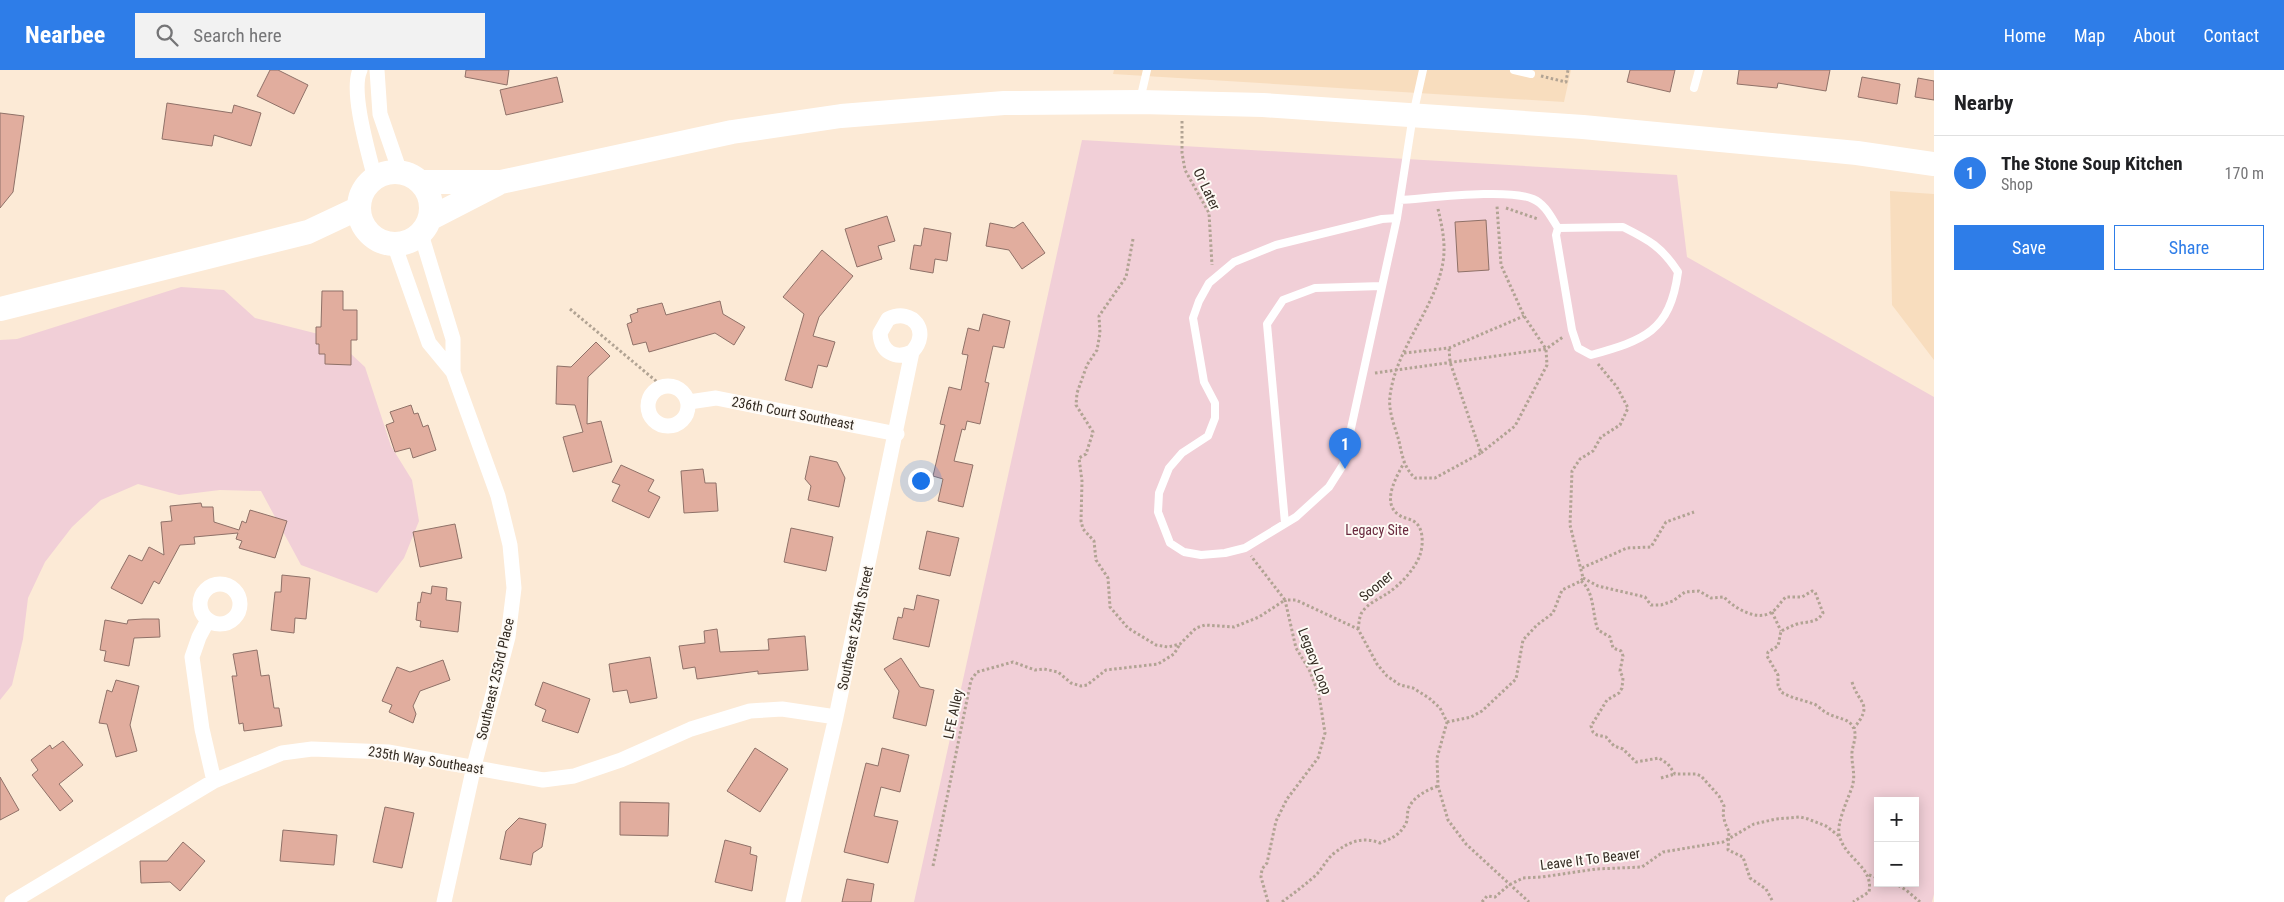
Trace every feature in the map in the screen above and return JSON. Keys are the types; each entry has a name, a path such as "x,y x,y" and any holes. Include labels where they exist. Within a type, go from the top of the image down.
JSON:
{"main road":[{"path":"421,182 501,182 732,132 841,116 1004,103 1140,102 1263,105 1583,127 1857,153 1934,164"},
{"path":"426,226 430,198 421,182 414,176 400,172 386,173 375,179 364,190 359,208 364,227 370,234 386,244 405,244 426,226 501,182"},
{"path":"0,309 308,232 359,208"},
{"path":"308,232 370,234"}],"street":[{"path":"360,70 357,77 359,106 375,179"},
{"path":"377,70 380,114 400,172"},
{"name":"Southeast 253rd Place","path":"426,226 453,339 453,372"},
{"name":"Southeast 253rd Place","path":"394,244 429,343 453,372 498,496 510,545 514,588 508,638 474,766 444,902"},
{"name":"Southeast 254th Street","path":"793,902 836,717 897,434 912,352"},
{"path":"662,386 673,386 680,389 688,402 688,410 679,423 671,426 656,422 651,416 648,401 652,393 662,386"},
{"name":"236th Court Southeast","path":"688,402 716,398 897,434"},
{"path":"208,620 199,637 192,657 202,729 214,781"},
{"name":"235th Way Southeast","path":"12,902 214,781 282,753 312,750 388,752 474,766 543,780 574,776 621,760 691,729 750,711 782,709 836,717"}],"lane":[{"path":"1140,102 1147,70"},
{"path":"1397,218 1382,219 1276,245 1234,262 1209,283 1199,301 1193,318 1204,382 1215,403 1215,418 1208,436 1182,453 1169,468 1159,493 1158,512 1170,543 1184,552 1201,554 1225,553 1245,548 1296,517 1329,487 1343,465 1397,218 1413,115 1423,70"},
{"path":"1514,70 1530,74"},
{"path":"1694,88 1699,70"},
{"path":"1400,200 1515,193 1534,199 1543,205 1558,228 1556,235 1572,330 1578,348 1591,355 1625,345 1651,332 1663,319 1675,293 1678,272 1666,253 1644,237 1623,227 1558,228"},
{"path":"1285,524 1267,324 1283,300 1315,288 1382,286"}],"path":[{"path":"1530,74 1566,82 1568,70"},
{"name":"Or Later","path":"1182,103 1182,153 1185,170 1209,213 1213,262 1209,283"},
{"path":"1434,198 1444,243 1443,261 1438,283 1404,353 1390,396 1390,408 1404,462 1409,472 1415,478 1435,478 1481,454 1515,426 1547,365 1546,349 1524,316 1501,265 1497,206"},
{"path":"1487,206 1516,210 1558,228"},
{"path":"1438,211 1448,210"},
{"path":"1134,239 1126,277 1099,316 1100,333 1097,350 1087,365 1077,393 1076,405 1093,432 1086,454 1079,458 1082,481 1081,521 1084,529 1094,541 1096,560 1108,578 1112,612 1128,628 1156,645 1168,647 1180,644 1196,628 1205,625 1234,626 1259,617 1285,600 1245,548"},
{"path":"570,309 662,386"},
{"path":"1404,353 1449,348 1524,316"},
{"path":"1362,374 1546,349 1572,330"},
{"path":"1449,348 1450,362 1481,454"},
{"path":"1591,355 1617,387 1628,408 1620,425 1601,437 1593,451 1580,459 1572,471 1570,525 1582,568 1582,580 1591,598 1598,630 1610,636 1613,648 1621,652 1623,656 1620,669 1623,678 1622,688 1619,693 1607,700 1592,726 1593,732 1609,740 1614,746 1623,749 1636,762 1652,758 1663,760 1675,774"},
{"name":"Sooner","path":"1358,629 1362,613 1374,601 1389,592 1412,570 1420,556 1422,540 1420,527 1412,520 1397,514 1390,498 1404,462"},
{"path":"1582,568 1627,548 1651,547 1666,522 1694,512"},
{"path":"1447,722 1471,717 1482,711 1516,680 1523,640 1537,625 1553,613 1562,590 1582,580 1598,586 1645,597 1651,605 1661,605 1673,601 1685,592 1699,591 1711,598 1724,597 1732,604 1750,614 1756,615 1772,612 1786,597 1802,597 1812,592 1816,595 1823,613 1822,616 1812,622 1798,624 1781,631"},
{"name":"Legacy Loop","path":"1268,902 1261,878 1262,869 1267,863 1276,821 1287,799 1318,758 1325,733 1319,695 1308,669 1296,648 1285,600 1296,600 1358,629"},
{"path":"1772,612 1781,631 1778,646 1768,652 1767,656 1778,675 1778,685 1781,692 1816,704 1827,713 1848,721 1854,728 1855,739 1852,753 1855,766 1854,783 1844,807 1838,831 1855,862 1869,875 1874,877"},
{"path":"1358,629 1377,664 1387,676 1400,685 1413,688 1440,708 1447,722 1437,758 1438,786 1448,820 1466,844 1529,902"},
{"name":"LFE Alley","path":"933,866 971,680 976,672 1013,662 1035,670 1044,669 1058,672 1071,683 1081,686 1087,685 1106,670 1158,664 1174,654 1180,644"},
{"path":"1852,682 1863,701 1864,713 1854,728"},
{"path":"1661,778 1675,774 1696,774 1706,780 1723,802 1723,818 1730,837 1728,850 1743,857 1750,878 1766,889 1773,902"},
{"path":"1282,902 1312,879 1332,854 1359,839 1380,843 1396,836 1407,824 1409,808 1416,798 1425,790 1438,786"},
{"name":"Leave It To Beaver","path":"1482,902 1486,896 1495,897 1509,884 1523,878 1596,869 1642,867 1663,852 1723,842 1754,824 1791,817 1800,817 1820,823 1840,837"},
{"path":"1853,902 1869,892 1869,875"},
{"path":"1901,887 1920,902"}],"shaded area":[{"path":"1114,70 1571,70 1564,102 1113,74"},
{"path":"1890,191 1934,194 1934,360 1892,305"}],"green space":[{"name":"Legacy Site","path":"1082,140 1677,175 1687,257 1934,397 1934,894 1932,902 914,902"},
{"path":"181,287 224,290 255,318 334,338 365,367 391,446 412,480 419,521 404,558 377,593 301,565 261,491 220,490 179,495 138,484 101,500 72,527 45,562 28,598 23,639 12,685 0,700 0,340 17,339"}],"building":[{"path":"270,70 278,70 308,85 294,114 257,96"},
{"path":"466,70 509,70 507,85 465,77"},
{"path":"1630,70 1675,70 1670,92 1627,82"},
{"path":"1739,70 1830,70 1826,91 1778,83 1777,88 1737,84"},
{"path":"557,77 563,102 506,115 500,90"},
{"path":"1862,77 1900,84 1897,104 1858,97"},
{"path":"1918,78 1934,81 1934,100 1915,97"},
{"path":"167,103 232,113 234,105 261,113 251,146 214,135 212,146 162,139"},
{"path":"0,113 24,116 13,192 0,208"},
{"path":"887,216 895,241 878,246 882,259 857,267 845,229"},
{"path":"1486,220 1489,270 1458,272 1455,222"},
{"path":"1023,222 1045,253 1022,269 1009,250 986,246 990,223 1014,228"},
{"path":"924,228 951,233 947,261 935,259 933,273 910,269 914,245 921,246"},
{"path":"822,250 853,276 819,317 813,336 835,342 827,367 818,365 812,388 785,380 804,314 783,297"},
{"path":"322,291 343,291 343,310 357,310 357,340 351,340 351,365 325,364 325,354 319,354 319,344 316,344 316,327 321,327"},
{"path":"720,301 723,314 745,327 734,345 715,333 649,352 646,342 633,345 627,324 632,322 630,315 638,312 637,309 662,303 666,315"},
{"path":"983,314 1010,321 1004,348 993,346 985,382 989,383 980,424 967,421 965,430 962,429 954,461 973,465 963,507 938,501 943,479 933,476 945,425 940,424 949,387 961,390 968,355 962,354 968,328 979,331"},
{"path":"596,342 610,356 588,377 587,424 601,421 612,462 573,472 563,437 583,432 575,405 556,404 557,366 571,367"},
{"path":"411,405 414,414 418,413 423,427 428,425 436,450 413,458 410,448 395,452 386,425 394,422 390,412"},
{"path":"810,456 837,462 845,478 839,507 808,500 811,486 805,479"},
{"path":"621,465 654,480 648,491 660,497 649,518 612,501 620,485 612,482"},
{"path":"703,469 705,483 716,483 718,511 684,513 681,471"},
{"path":"201,503 202,507 213,507 214,522 239,530 242,521 246,523 250,510 287,521 275,558 239,548 242,541 236,539 238,533 194,537 195,544 180,545 159,584 154,581 142,604 111,588 129,555 142,561 149,547 164,555 161,522 172,521 170,506"},
{"path":"455,524 462,558 420,567 413,532"},
{"path":"791,528 833,537 826,571 784,562"},
{"path":"927,531 959,538 950,576 919,569"},
{"path":"282,575 310,578 306,619 295,618 294,633 271,630 275,592 281,592"},
{"path":"432,586 447,588 446,600 461,602 458,632 420,627 421,621 416,620 418,602 420,603 422,592 431,594"},
{"path":"917,595 939,600 929,647 893,639 898,617 902,618 904,608 914,610"},
{"path":"159,619 160,637 134,638 129,666 104,661 106,651 100,650 105,620 127,624 128,620"},
{"path":"717,629 720,652 769,650 768,639 805,636 808,670 758,674 758,671 697,679 695,667 683,669 679,646 705,643 704,631"},
{"path":"257,650 261,676 269,675 274,708 279,708 282,726 244,731 243,723 239,724 232,676 237,676 233,654"},
{"path":"650,657 657,698 630,703 627,690 613,692 609,664"},
{"path":"901,658 920,687 934,690 926,726 893,718 899,691 884,669"},
{"path":"443,660 450,680 420,691 413,706 416,714 413,723 389,712 392,705 382,701 397,667 410,672"},
{"path":"116,680 139,686 130,725 137,751 116,757 107,724 99,723 107,690 112,692"},
{"path":"543,682 590,699 578,733 542,721 546,710 535,705"},
{"path":"63,741 83,765 59,784 73,801 60,811 32,775 38,770 31,760 50,745 52,749"},
{"path":"755,748 788,769 760,812 727,791"},
{"path":"882,748 909,755 900,792 881,787 874,816 898,821 888,863 844,852 866,763 878,766"},
{"path":"0,777 19,810 0,820"},
{"path":"620,802 669,803 668,836 620,835"},
{"path":"385,807 414,813 402,868 373,862"},
{"path":"519,818 546,824 542,847 533,853 531,865 500,859 506,831"},
{"path":"283,830 337,835 334,865 280,861"},
{"path":"725,840 751,847 750,854 757,856 752,891 715,882"},
{"path":"183,842 205,861 180,891 170,882 141,883 140,861 167,861"},
{"path":"847,879 874,884 871,902 842,902"}],"place":[{"name":"The Stone Soup Kitchen","path":"1345,469"}]}
